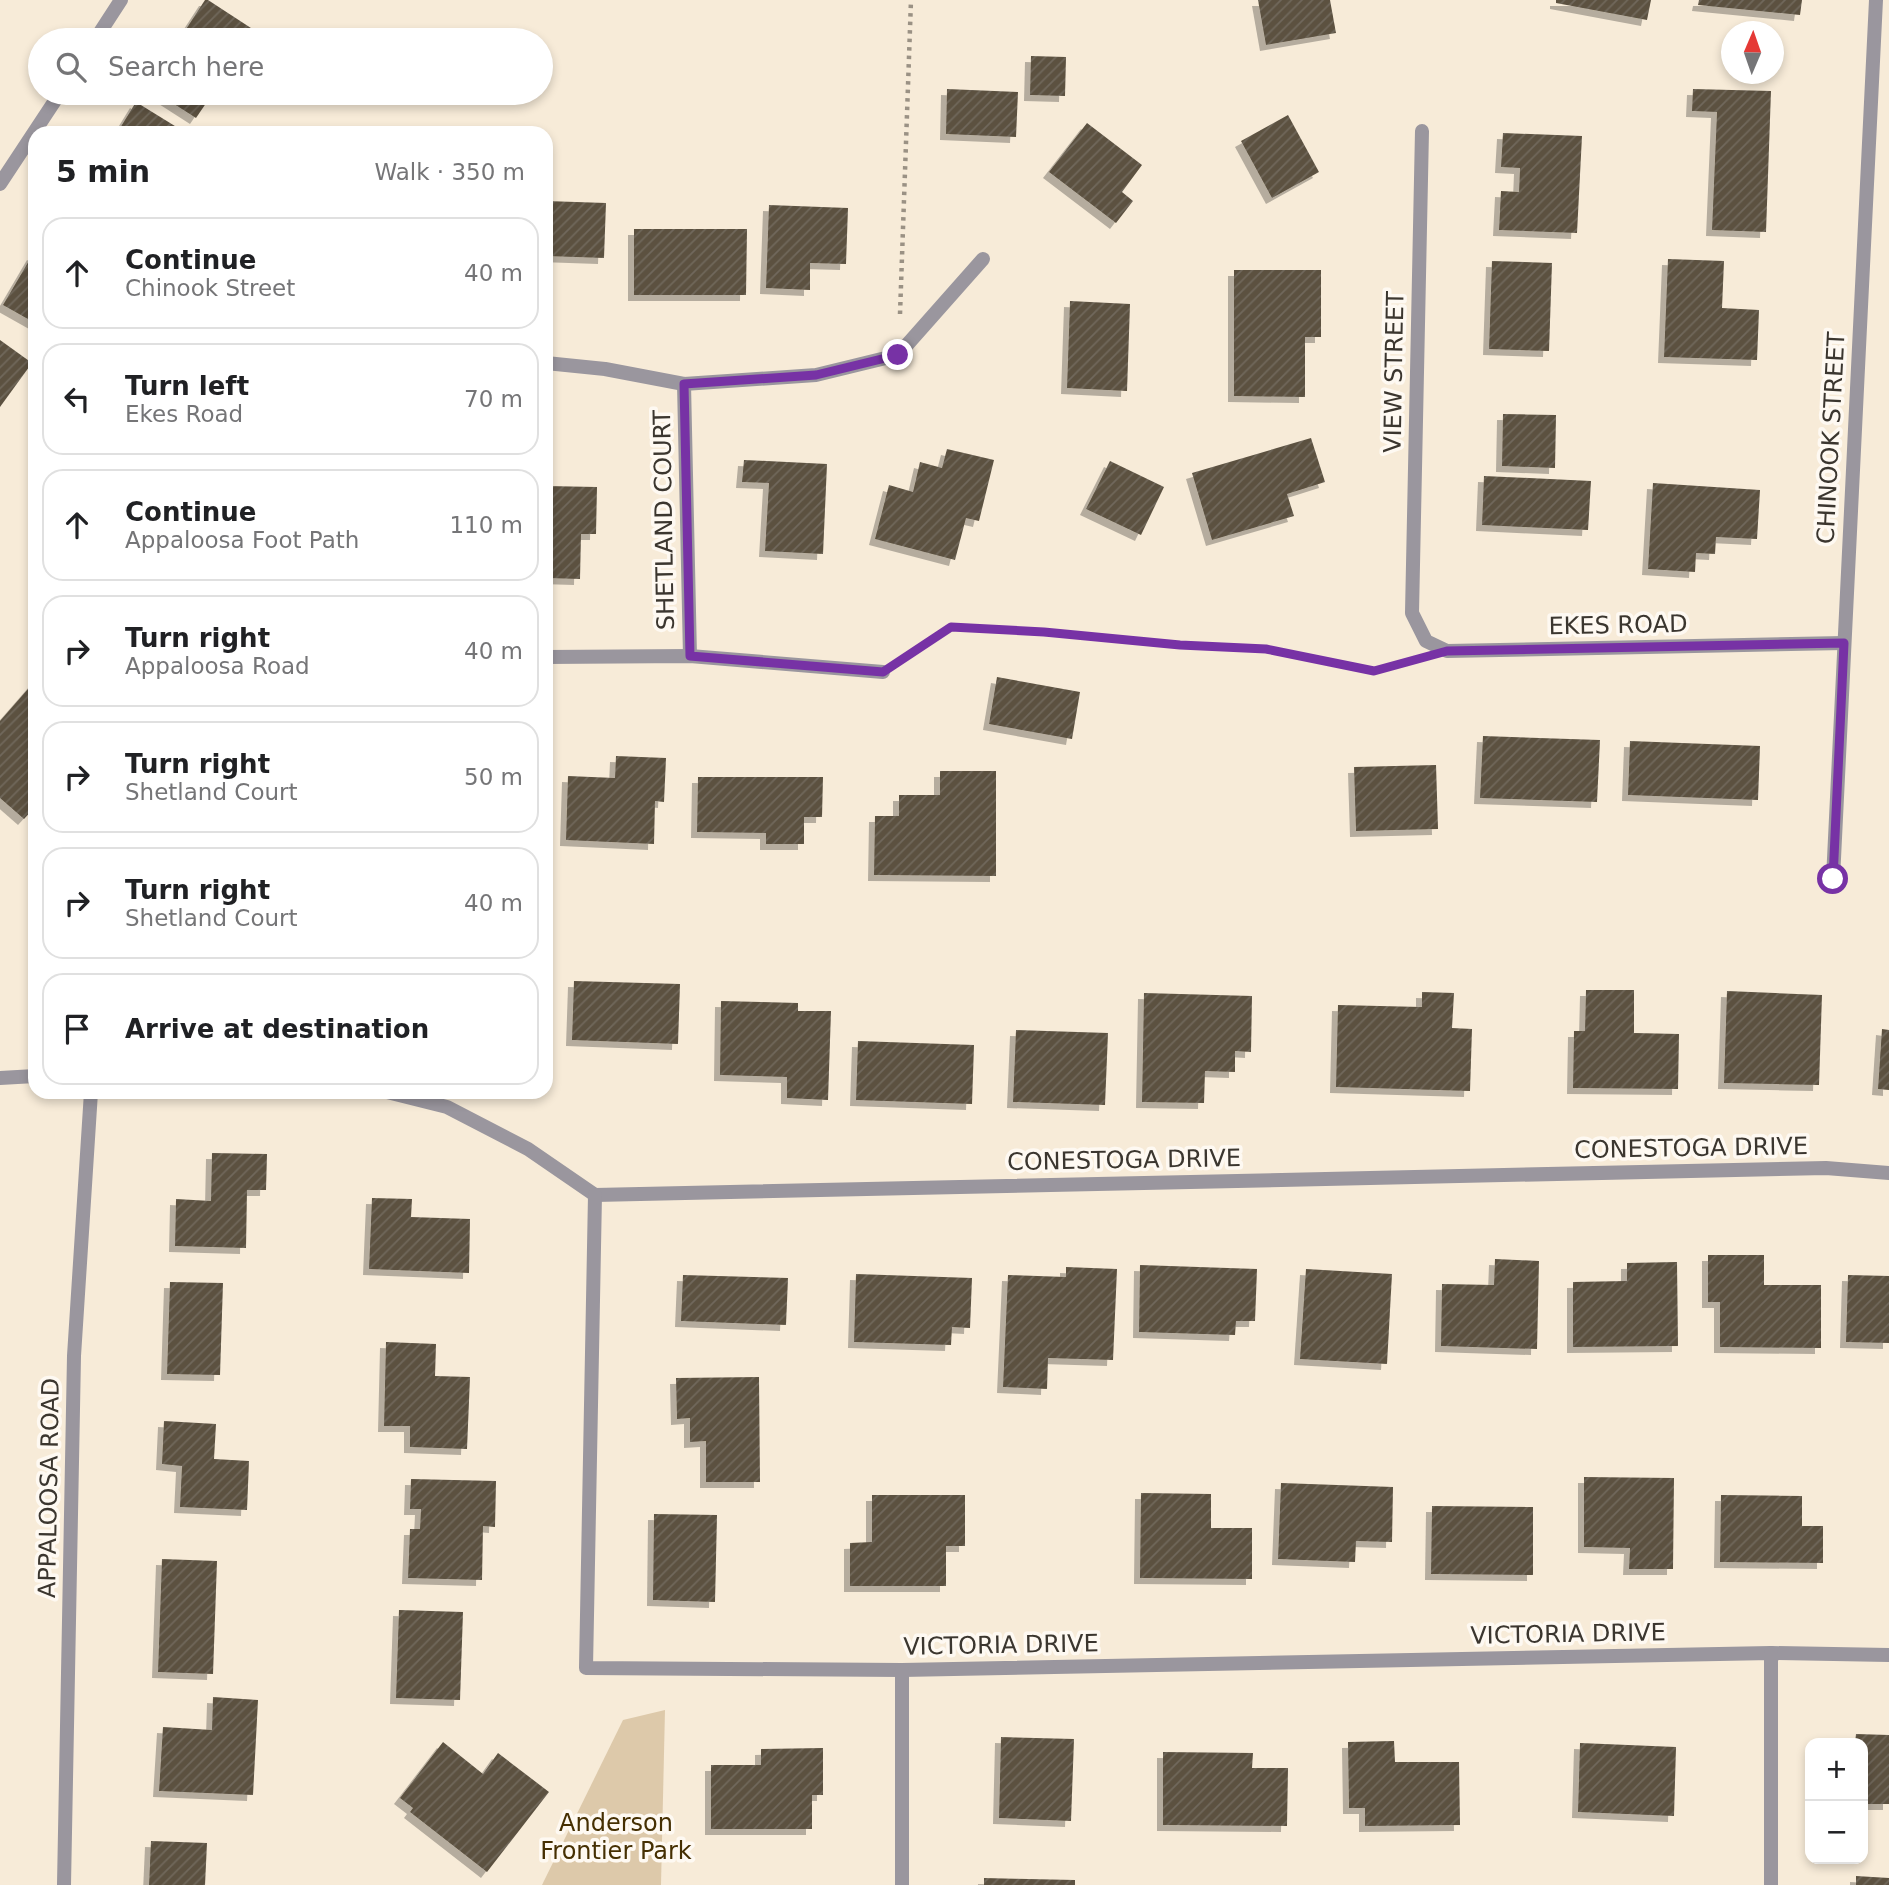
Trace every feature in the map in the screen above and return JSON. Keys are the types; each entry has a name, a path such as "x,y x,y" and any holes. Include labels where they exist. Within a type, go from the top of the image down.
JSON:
{"street":[{"path":"102,28 121,0"},
{"name":"CHINOOK STREET","path":"1833,879 1876,0"},
{"path":"38,126 52,105"},
{"name":"VIEW STREET","path":"1422,131 1412,613 1426,641 1447,651"},
{"path":"0,184 28,142"},
{"path":"898,355 983,259"},
{"name":"SHETLAND COURT","path":"553,364 605,369 684,384 816,375 898,355"},
{"name":"SHETLAND COURT","path":"684,384 690,656"},
{"name":"EKES ROAD","path":"1447,651 1844,643"},
{"path":"553,657 690,656 883,672"},
{"path":"0,1078 28,1076"},
{"name":"APPALOOSA ROAD","path":"64,1885 74,1356 91,1099"},
{"path":"415,1099 447,1107 528,1149 596,1195"},
{"name":"CONESTOGA DRIVE","path":"596,1195 1826,1168 1889,1172"},
{"name":"VICTORIA DRIVE","path":"596,1195 586,1668 902,1670 1771,1653 1889,1655"},
{"path":"1771,1653 1771,1885"},
{"path":"902,1670 902,1885"}],"path":[{"path":"898,355 911,0"},
{"path":"883,672 951,627 1266,649 1374,671 1447,651"}],"green space":[{"name":"Anderson Frontier Park","path":"665,1710 661,1885 542,1885 623,1720"}],"building":[{"path":"205,0 208,0 251,28 187,28"},
{"path":"1258,0 1330,0 1336,33 1266,45"},
{"path":"1556,0 1651,0 1647,20 1556,3"},
{"path":"1699,0 1802,0 1800,15 1698,5"},
{"path":"1031,56 1066,57 1065,96 1030,95"},
{"path":"947,89 1018,92 1016,137 946,134"},
{"path":"1693,89 1771,91 1766,232 1712,230 1717,112 1692,111"},
{"path":"134,105 141,105 175,126 121,126"},
{"path":"176,105 205,105 196,118"},
{"path":"1288,115 1319,172 1272,198 1241,141"},
{"path":"1087,123 1142,165 1122,192 1133,201 1116,223 1049,172"},
{"path":"1503,133 1582,136 1577,233 1499,230 1501,191 1519,192 1520,168 1501,167"},
{"path":"553,201 606,203 604,258 553,256"},
{"path":"769,205 848,208 846,264 810,263 810,290 766,288"},
{"path":"634,229 747,229 746,295 634,295"},
{"path":"1668,259 1724,261 1722,308 1759,310 1757,360 1664,357"},
{"path":"1492,261 1552,263 1549,351 1489,349"},
{"path":"28,262 28,319 3,305"},
{"path":"1234,270 1321,270 1321,337 1305,337 1305,397 1234,396"},
{"path":"1070,301 1130,304 1127,391 1067,388"},
{"path":"0,340 28,360 28,368 0,407"},
{"path":"1503,414 1556,415 1555,468 1502,466"},
{"path":"1311,438 1325,482 1287,494 1294,516 1212,540 1192,473"},
{"path":"947,449 994,460 979,521 966,518 955,560 875,539 889,485 913,492 920,462 942,468"},
{"path":"744,460 827,464 823,554 765,551 769,483 742,482"},
{"path":"1110,461 1164,487 1141,535 1086,509"},
{"path":"1484,476 1591,481 1588,530 1482,525"},
{"path":"1653,483 1760,490 1757,539 1716,537 1715,554 1696,553 1695,572 1648,569"},
{"path":"553,486 597,487 596,534 581,534 580,579 553,578"},
{"path":"997,677 1080,692 1072,739 989,724"},
{"path":"28,689 28,815 24,819 0,798 0,721"},
{"path":"1483,736 1600,740 1597,802 1480,798"},
{"path":"1630,741 1760,746 1758,800 1628,795"},
{"path":"616,756 666,758 664,802 655,801 654,844 566,840 568,776 615,778"},
{"path":"1436,765 1438,829 1356,831 1354,767"},
{"path":"940,771 996,771 996,876 874,875 875,816 899,816 899,795 940,795"},
{"path":"698,777 823,777 822,817 804,817 804,844 766,844 766,833 697,832"},
{"path":"574,981 680,984 678,1044 572,1040"},
{"path":"1586,990 1634,990 1634,1033 1679,1034 1678,1089 1573,1088 1574,1031 1585,1031"},
{"path":"1727,991 1822,995 1819,1085 1724,1083"},
{"path":"1422,992 1454,993 1452,1028 1472,1029 1470,1091 1336,1087 1338,1005 1422,1007"},
{"path":"1144,993 1252,996 1251,1052 1235,1051 1235,1072 1205,1071 1204,1103 1142,1102"},
{"path":"721,1001 798,1003 798,1011 831,1011 828,1100 787,1098 787,1077 720,1075"},
{"path":"1882,1029 1889,1030 1889,1090 1878,1089"},
{"path":"1016,1030 1108,1033 1105,1105 1013,1102"},
{"path":"858,1041 974,1045 972,1104 856,1100"},
{"path":"212,1153 267,1154 266,1190 247,1190 246,1248 175,1246 176,1199 211,1201"},
{"path":"372,1198 412,1199 411,1217 470,1219 469,1273 369,1269"},
{"path":"1708,1255 1764,1255 1764,1285 1821,1285 1821,1348 1720,1347 1720,1302 1708,1302"},
{"path":"1495,1259 1539,1261 1537,1349 1441,1346 1442,1284 1494,1285"},
{"path":"1677,1262 1678,1346 1573,1347 1573,1282 1627,1281 1627,1263"},
{"path":"1140,1265 1257,1269 1255,1321 1236,1321 1235,1335 1139,1332"},
{"path":"1066,1267 1117,1269 1113,1360 1048,1358 1047,1389 1003,1387 1008,1275 1066,1277"},
{"path":"1306,1269 1392,1274 1387,1364 1300,1359"},
{"path":"856,1274 972,1278 970,1328 952,1327 951,1345 854,1342"},
{"path":"683,1275 788,1278 786,1325 681,1321"},
{"path":"1848,1275 1889,1276 1889,1343 1846,1342"},
{"path":"170,1282 223,1283 220,1375 167,1374"},
{"path":"386,1342 436,1344 435,1376 470,1377 467,1449 410,1447 410,1426 384,1426"},
{"path":"759,1377 760,1482 706,1482 706,1441 690,1442 690,1418 677,1419 676,1378"},
{"path":"164,1421 216,1424 214,1459 249,1461 247,1510 180,1507 182,1466 162,1464"},
{"path":"1584,1477 1674,1478 1673,1569 1629,1569 1630,1548 1584,1547"},
{"path":"411,1479 496,1481 495,1527 483,1526 482,1580 408,1578 410,1529 420,1529 421,1509 410,1509"},
{"path":"1281,1483 1393,1487 1392,1542 1356,1541 1355,1562 1278,1559"},
{"path":"1141,1493 1211,1494 1211,1528 1252,1528 1252,1579 1140,1578"},
{"path":"872,1495 965,1495 965,1546 946,1546 946,1586 850,1586 850,1543 872,1542"},
{"path":"1721,1495 1802,1496 1802,1526 1823,1526 1823,1563 1720,1562"},
{"path":"1432,1506 1533,1507 1533,1575 1431,1574"},
{"path":"654,1514 717,1515 715,1602 653,1600"},
{"path":"162,1559 217,1561 213,1674 158,1672"},
{"path":"399,1610 463,1612 460,1700 396,1698"},
{"path":"213,1697 258,1700 253,1795 159,1791 163,1727 212,1730"},
{"path":"1856,1734 1889,1735 1889,1804 1868,1804 1868,1738 1856,1738"},
{"path":"1001,1737 1074,1739 1071,1821 999,1818"},
{"path":"1394,1741 1395,1762 1459,1762 1460,1825 1365,1826 1365,1808 1349,1808 1348,1742"},
{"path":"443,1742 483,1774 498,1753 549,1792 487,1872 410,1812 413,1808 400,1798"},
{"path":"1580,1743 1676,1747 1674,1816 1578,1812"},
{"path":"823,1748 823,1795 812,1795 812,1829 711,1829 711,1765 761,1765 761,1749"},
{"path":"1163,1752 1253,1753 1252,1768 1288,1768 1287,1826 1163,1825"},
{"path":"151,1841 207,1843 205,1885 149,1885"},
{"path":"1856,1876 1889,1878 1889,1885 1856,1885"},
{"path":"984,1878 1075,1880 1075,1885 984,1885"}],"route":[{"path":"898,355 816,375 684,384 690,656 883,672 951,627 1266,649 1374,671 1447,651 1844,643 1833,879"}]}
